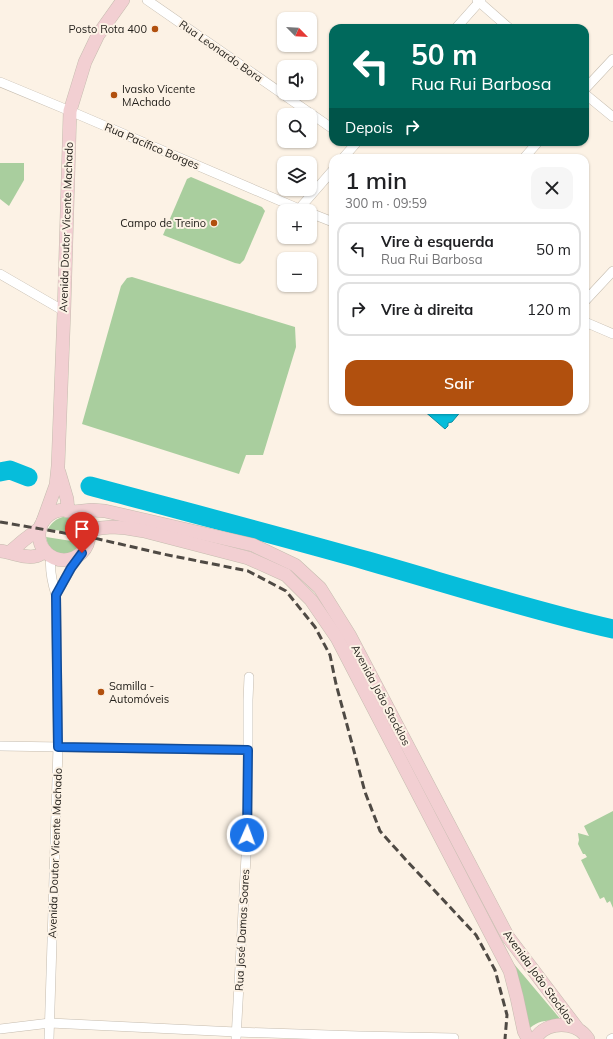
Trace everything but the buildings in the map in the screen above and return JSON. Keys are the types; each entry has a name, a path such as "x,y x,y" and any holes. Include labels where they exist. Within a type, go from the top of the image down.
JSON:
{"main road":[{"name":"Avenida Doutor Vicente Machado","path":"42,525 56,485 58,466 70,111 85,62 98,35 123,0"},
{"name":"Avenida Doutor Vicente Machado","path":"58,466 70,511"},
{"path":"5,551 24,540 42,525 49,515 56,511 64,510 80,516 85,522 89,534 87,546 82,553 75,558 59,560 48,554 41,544 39,536 42,525"},
{"name":"Avenida João Stocklos","path":"70,511 92,510 105,512 253,545 295,565 320,588 350,636 508,937 577,1028 586,1035 588,1039"},
{"name":"Avenida João Stocklos","path":"89,534 95,529 101,528 126,528 144,531 248,558 286,575 311,600 337,638 510,971 524,1031 528,1039"},
{"path":"5,551 28,557 48,554"},
{"name":"Avenida João Stocklos","path":"535,1039 545,1029 555,1025 566,1025 577,1028"}],"street":[{"name":"Rua Leonardo Bora","path":"148,0 329,126"},
{"path":"459,24 479,1 505,24"},
{"path":"589,85 613,59"},
{"name":"Rua Pacífico Borges","path":"0,82 287,204"},
{"path":"589,97 613,117"},
{"path":"346,154 353,146"},
{"path":"528,154 534,146"},
{"path":"306,204 329,175"},
{"path":"317,216 329,220"},
{"path":"589,297 613,271"},
{"path":"0,274 64,311"},
{"path":"589,324 613,334"},
{"name":"Avenida Doutor Vicente Machado","path":"56,595 71,568 82,553"},
{"name":"Avenida Doutor Vicente Machado","path":"48,554 52,583 56,595 58,747 49,1039"},
{"name":"Rua José Damas Soares","path":"236,1036 248,820 249,678"},
{"path":"0,746 248,750"},
{"path":"0,1029 50,1023 236,1036 454,1038"}],"green space":[{"path":"0,163 24,163 24,180 9,206 0,199"},
{"name":"Campo de Treino","path":"191,177 262,207 265,211 244,260 240,264 163,235 187,179"},
{"path":"132,277 295,327 296,347 263,455 246,455 239,474 82,424 121,286 127,278"},
{"path":"63,517 78,522 84,530 84,534 48,529 54,521"},
{"path":"46,537 84,543 75,554 63,556 52,550 48,545"},
{"path":"613,811 613,908 610,901 607,903 604,897 600,899 581,860 587,857 583,854 578,844 578,833 589,836 584,826"},
{"path":"514,964 562,1021 539,1023 527,1031"}],"water":[{"path":"428,414 459,414 452,422 448,423 448,426 445,429"}],"waterway":[{"path":"0,472 10,470 28,477"},
{"path":"90,486 333,551 582,622 613,629"}],"railway":[{"path":"0,522 94,538 248,571 286,591 315,627 330,655 336,684 365,792 380,831 476,935 495,970 507,1015 505,1039"}],"place":[{"name":"Posto Rota 400","path":"155,29"},
{"name":"Ivasko Vicente MAchado","path":"114,95"},
{"name":"Campo de Treino","path":"214,223"},
{"name":"Samilla - Automóveis","path":"101,692"}],"route":[{"path":"82,553 71,568 56,595 58,747 248,750 247,835"}]}
